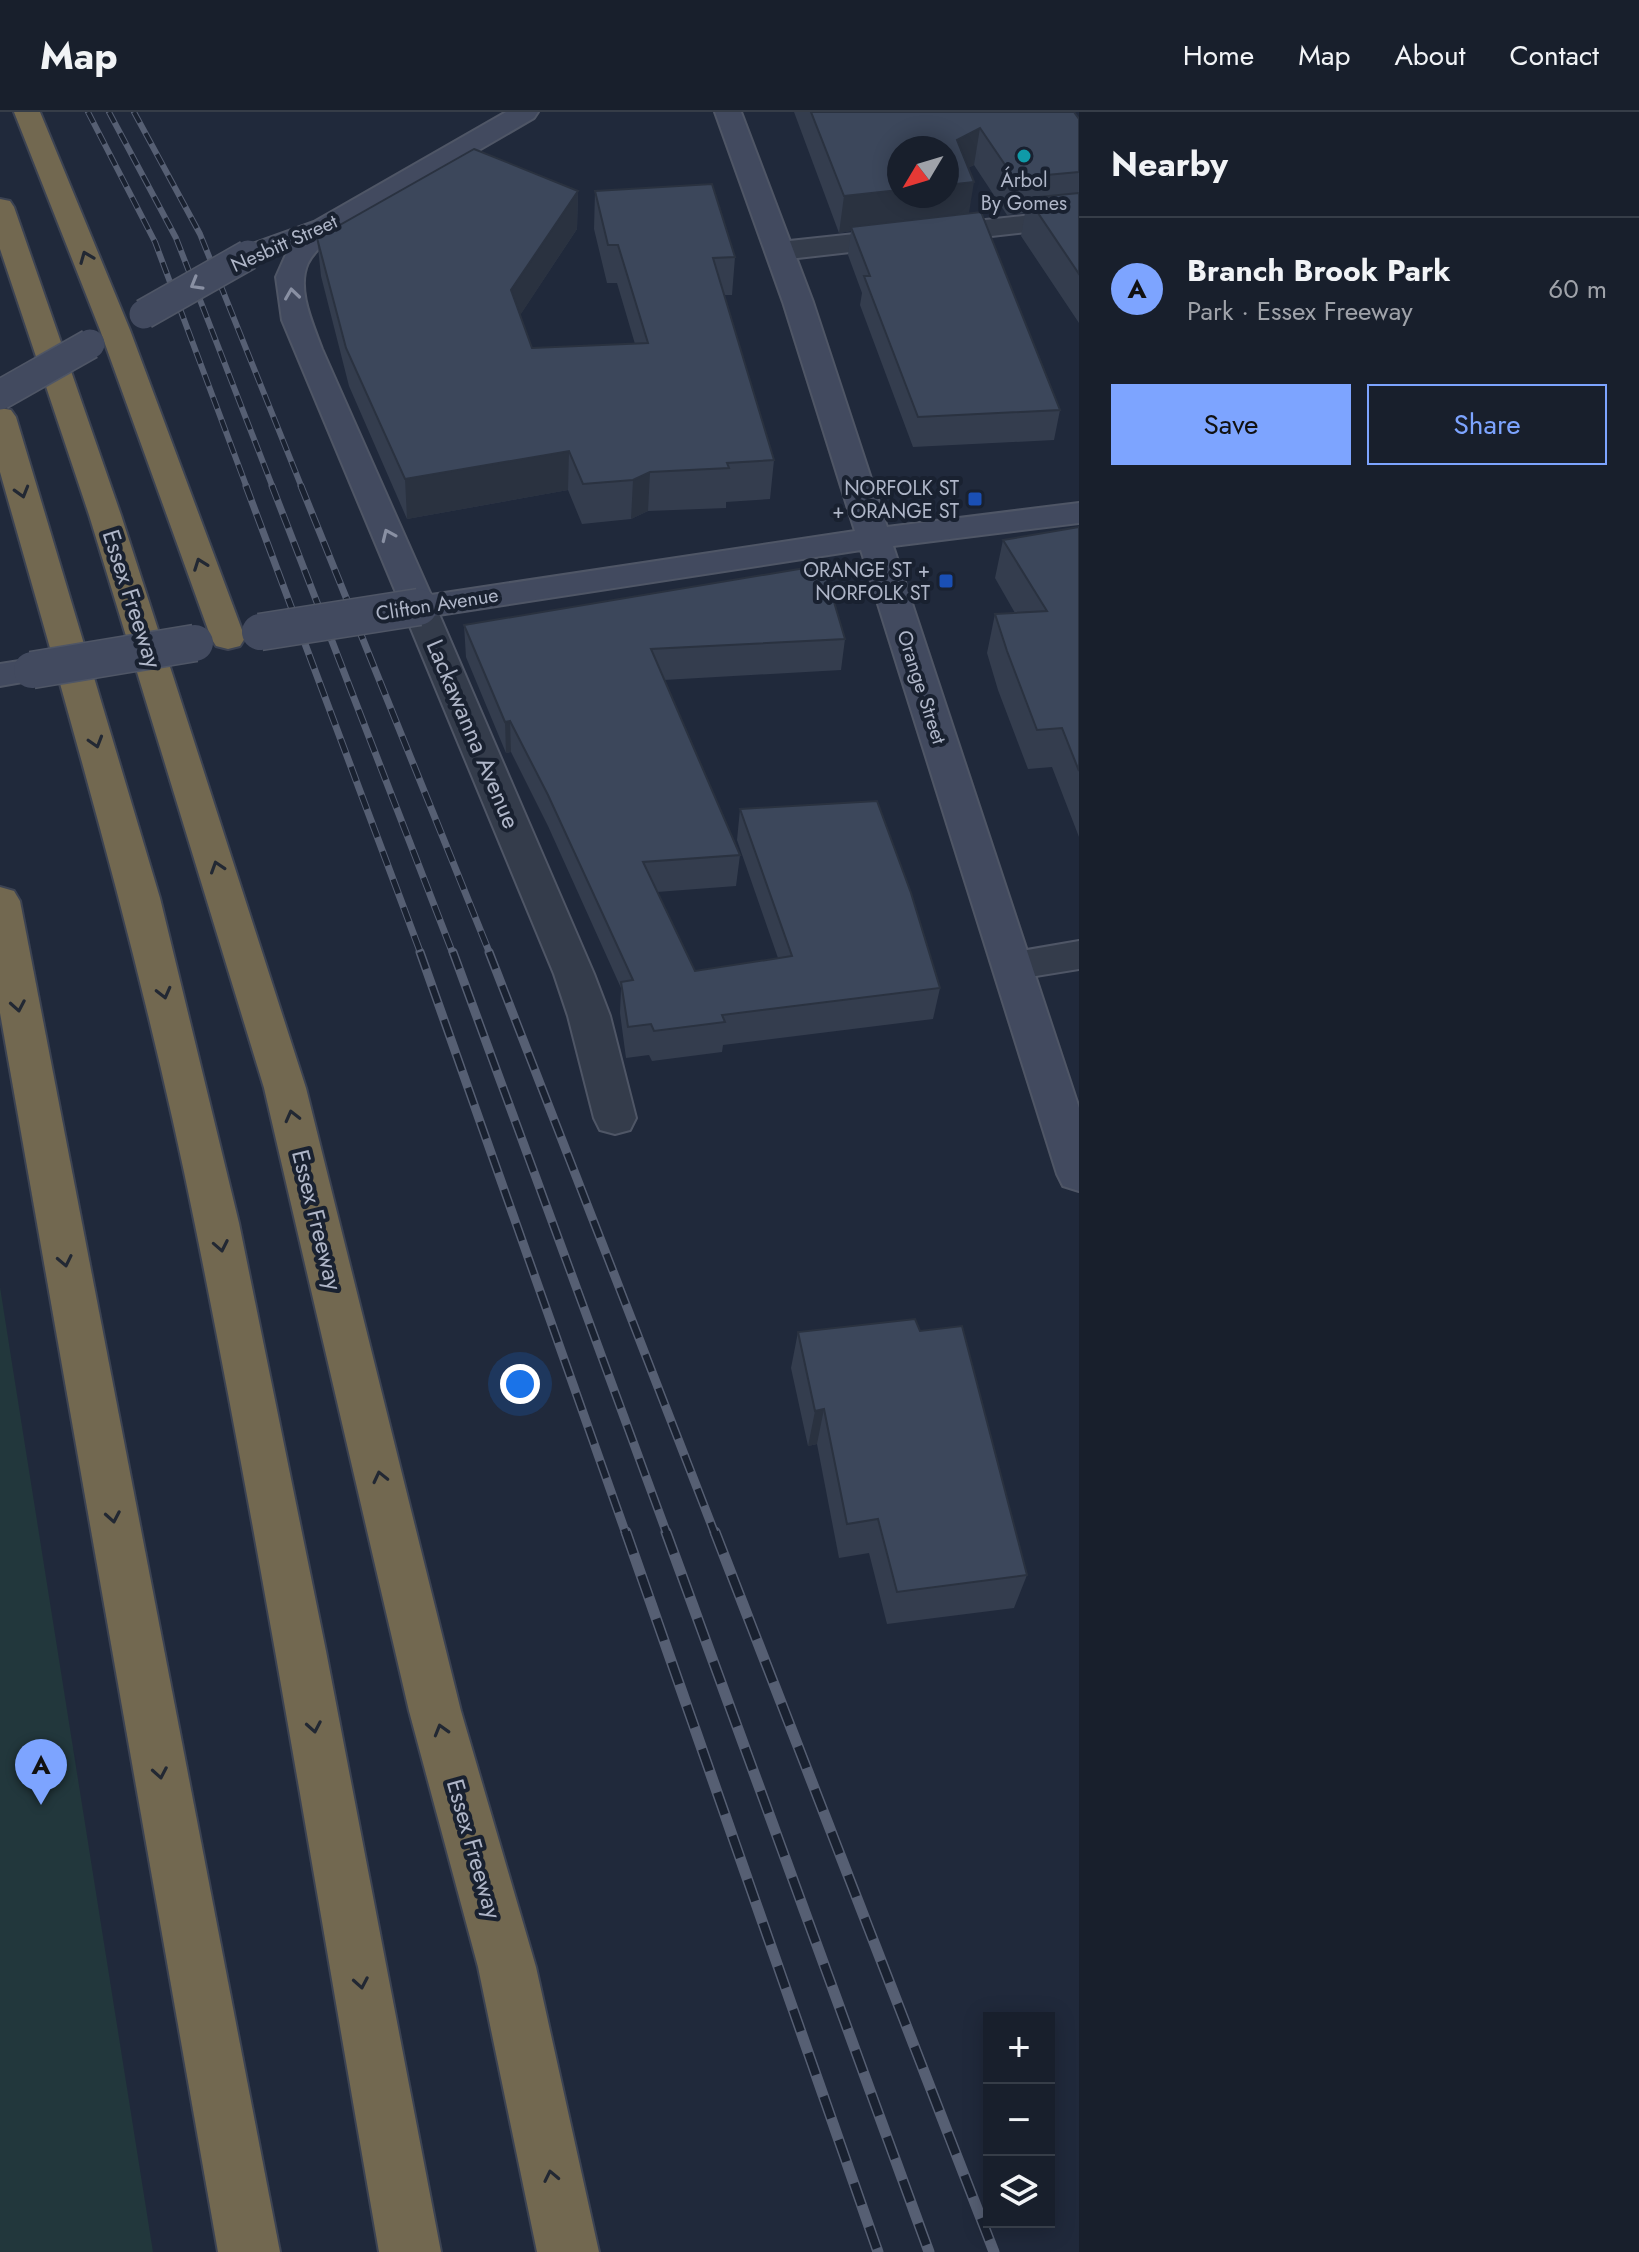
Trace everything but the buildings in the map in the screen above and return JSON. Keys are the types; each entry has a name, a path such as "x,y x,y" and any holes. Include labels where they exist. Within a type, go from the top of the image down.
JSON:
{"highway":[{"path":"27,112 103,337 228,638"},
{"name":"Essex Freeway","path":"0,207 105,515 285,1088 435,1711 507,1967 568,2252"},
{"path":"0,417 131,868 194,1121 256,1418 410,2252"},
{"path":"0,901 249,2252"}],"main road":[{"name":"Nesbitt Street","path":"0,395 248,255 324,228 525,112"},
{"name":"Orange Street","path":"728,112 780,251 1079,1174"},
{"name":"Lackawanna Avenue","path":"324,228 298,255 291,268 294,309 307,349 419,607"},
{"name":"Clifton Avenue","path":"16,672 778,551 1079,513"}],"street":[{"path":"780,251 1079,218"},
{"name":"Lackawanna Avenue","path":"419,607 574,974 589,1016 615,1118"},
{"path":"1012,965 1079,955"}],"green space":[{"path":"0,1287 11,1357 153,2252 0,2252"}],"railway":[{"path":"88,112 155,242 247,488"},
{"path":"109,112 176,238 273,488"},
{"path":"134,112 200,234 302,488"},
{"path":"246,486 421,954"},
{"path":"272,486 453,954"},
{"path":"301,486 490,954"},
{"path":"420,952 626,1534"},
{"path":"453,952 667,1534"},
{"path":"489,952 715,1534"},
{"path":"626,1532 878,2252"},
{"path":"666,1532 929,2252"},
{"path":"715,1532 994,2252"}],"place":[{"name":"Árbol By Gomes","path":"1024,156"},
{"name":"NORFOLK ST + ORANGE ST","path":"975,499"},
{"name":"ORANGE ST + NORFOLK ST","path":"946,581"},
{"name":"Branch Brook Park","path":"41,1805"}]}
